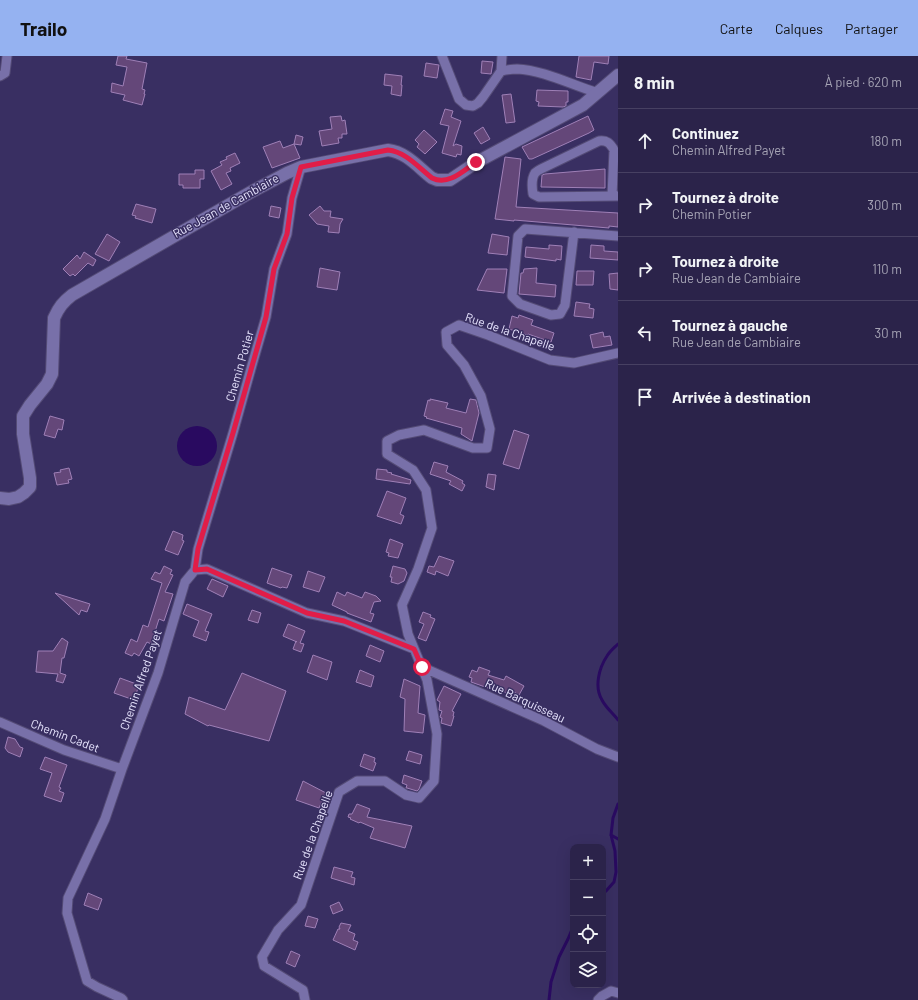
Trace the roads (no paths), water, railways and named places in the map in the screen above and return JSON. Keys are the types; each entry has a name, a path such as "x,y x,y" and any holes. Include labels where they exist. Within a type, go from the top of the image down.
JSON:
{"main road":[{"name":"Rue Jean de Cambiaire","path":"0,498 9,499 18,497 30,487 23,434 23,416 47,384 52,374 54,318 62,302 72,295 251,192 286,173 301,167 388,150 396,151 406,156 432,178 437,180 450,180 476,162 583,105 618,74"}],"street":[{"path":"0,76 4,73 7,56"},
{"path":"442,56 459,99 466,105 473,106 483,98 501,71 502,56"},
{"path":"501,71 515,69 532,71 598,93"},
{"path":"599,141 605,141 610,144 614,150 615,196 539,197 533,194 532,188 535,173 541,169 599,141"},
{"name":"Chemin Potier","path":"195,570 198,549 266,317 274,269 287,234 292,198 301,167"},
{"path":"574,232 565,305 560,314 551,315 520,304 512,296 518,236 525,229 574,232 618,236"},
{"name":"Rue de la Chapelle","path":"305,1000 303,990 264,966 262,957 278,930 301,905 339,792 357,781 385,781 406,796 419,798 434,781 437,734 427,680 408,634 402,605 418,569 432,528 426,490 413,470 387,454 387,441 399,435 424,430 473,448 487,448 490,429 481,396 464,365 447,345 446,332 459,325 550,360 574,362 618,353"},
{"path":"195,570 207,569 307,613 344,621 414,649"},
{"name":"Chemin Alfred Payet","path":"123,1000 87,981 67,913 68,898 105,819 158,674 185,582 195,570"},
{"name":"Rue Barquisseau","path":"422,667 544,721 597,749 618,757"},
{"name":"Chemin Cadet","path":"0,722 64,750 122,769"},
{"path":"598,1000 602,996 612,991 618,993"}],"waterway":[{"path":"618,644 609,653 604,661 598,678 598,689 602,700 605,706 618,720"},
{"path":"606,891 614,882 616,872 615,851 611,835 613,818 618,804"},
{"path":"611,835 618,839"},
{"path":"549,1000 551,982 559,957 570,934"}]}
